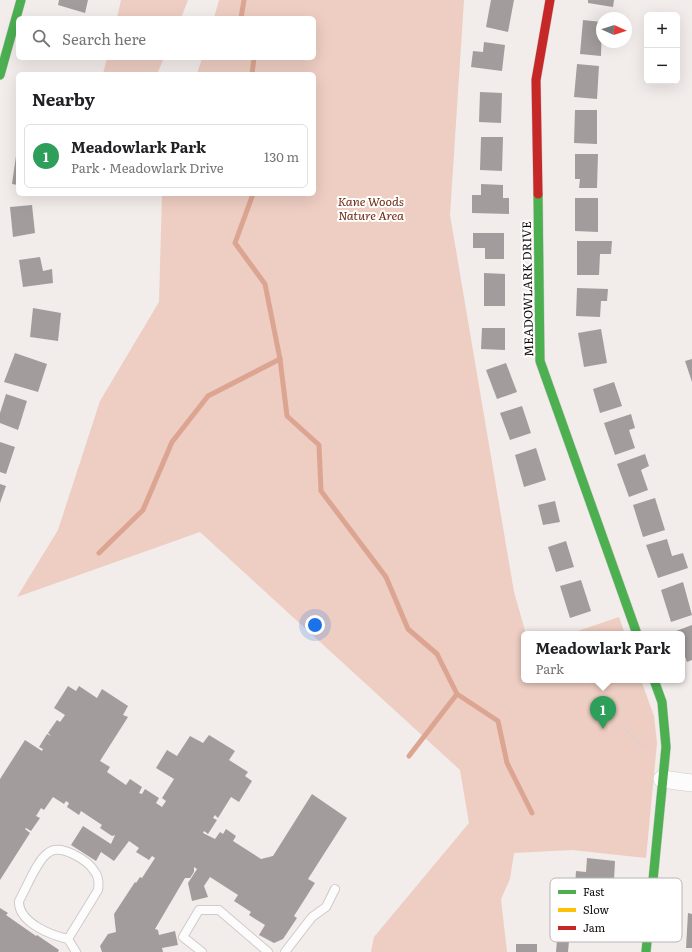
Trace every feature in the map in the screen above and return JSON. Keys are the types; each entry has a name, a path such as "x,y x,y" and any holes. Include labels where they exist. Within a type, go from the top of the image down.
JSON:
{"street":[{"path":"0,75 20,0"},
{"name":"MEADOWLARK DRIVE","path":"550,0 536,80 540,361 636,631"},
{"path":"653,878 666,747 662,702 655,683"},
{"path":"662,779 692,783"},
{"path":"646,952 647,942"}],"lane":[{"path":"68,939 98,890 98,876 91,866 68,851 55,849 44,856 19,901 19,906 21,912 28,920 52,936 68,939 76,952"},
{"path":"285,952 312,917 326,907 335,889"},
{"path":"202,952 183,937 200,910 219,910 268,952"}],"path":[{"path":"625,727 640,745 666,747"}],"green space":[{"path":"121,0 188,0 182,16 117,16"},
{"name":"Kane Woods Nature Area","path":"219,0 464,0 450,215 514,592 525,631 521,631 521,683 642,683 654,716 657,743 646,858 572,850 514,853 510,879 501,899 507,952 371,952 374,937 469,823 460,770 200,532 17,597 58,530 100,401 159,302 162,196 316,196 316,72 198,72 201,60 316,60 316,16 215,16"},
{"path":"106,60 163,60 158,72 104,72"},
{"path":"619,617 624,631 578,631"}],"building":[{"path":"59,0 88,0 85,13 58,5"},
{"path":"491,0 514,0 508,32 486,27"},
{"path":"588,0 614,0 613,7 588,3"},
{"path":"583,20 596,21 596,48 601,48 601,56 580,54"},
{"path":"484,42 505,45 502,71 471,67 473,51 483,52"},
{"path":"577,64 599,66 597,99 574,97"},
{"path":"480,92 502,93 501,123 479,122"},
{"path":"575,110 597,110 597,144 574,143"},
{"path":"481,137 503,137 502,171 480,170"},
{"path":"575,154 598,154 597,188 579,188 580,179 575,179"},
{"path":"16,156 16,185 12,184"},
{"path":"481,184 503,185 503,198 509,198 509,214 472,213 472,195 481,195"},
{"path":"575,198 598,198 598,232 575,231"},
{"path":"32,205 35,233 13,237 10,207"},
{"path":"473,233 504,233 504,259 485,259 485,248 473,248"},
{"path":"577,241 612,241 611,254 600,254 599,275 577,275"},
{"path":"40,257 43,271 52,269 53,283 23,287 19,260"},
{"path":"484,273 505,274 505,306 484,306"},
{"path":"577,288 608,289 607,301 601,301 600,317 576,316"},
{"path":"33,308 61,313 58,341 30,337"},
{"path":"482,328 505,328 505,350 481,349"},
{"path":"601,329 607,363 584,367 578,333"},
{"path":"15,353 47,364 38,392 4,382"},
{"path":"692,359 692,382 685,361"},
{"path":"506,363 517,392 497,399 486,370"},
{"path":"614,382 622,406 600,413 593,389"},
{"path":"6,394 27,401 18,430 0,423 0,413"},
{"path":"522,406 531,433 510,440 500,413"},
{"path":"631,414 635,428 629,430 635,448 615,455 604,423"},
{"path":"0,442 15,447 6,474 0,472"},
{"path":"536,448 546,480 524,487 515,455"},
{"path":"645,454 649,466 641,470 648,490 629,497 617,464"},
{"path":"0,484 6,486 0,503"},
{"path":"655,498 665,530 643,537 633,505"},
{"path":"555,501 560,522 543,525 538,505"},
{"path":"667,539 672,556 683,553 688,568 658,578 646,545"},
{"path":"566,541 574,567 556,572 548,547"},
{"path":"581,580 591,611 570,618 560,586"},
{"path":"683,582 692,615 671,622 661,590"},
{"path":"692,625 692,660 687,662 685,656 685,631 676,631"},
{"path":"68,686 76,691 79,686 97,698 102,689 128,706 123,715 128,717 100,761 110,767 107,772 126,785 130,779 142,787 139,793 142,794 145,789 159,798 156,803 162,807 166,801 162,798 174,779 156,768 167,750 177,756 190,736 203,743 209,735 235,751 229,760 248,772 245,776 252,781 239,802 231,797 218,818 215,815 213,818 217,820 208,834 204,831 203,833 215,839 220,832 223,834 226,829 236,836 233,841 261,859 273,856 312,794 347,818 308,879 315,883 294,916 297,918 283,939 274,943 259,935 265,925 249,915 251,912 234,901 238,895 210,877 204,886 208,897 192,901 188,883 197,869 194,867 194,872 190,878 185,878 155,929 158,930 159,935 175,931 178,945 162,948 163,952 102,952 100,946 108,934 116,932 114,914 135,882 136,883 140,877 142,878 155,858 152,856 149,860 136,852 139,848 129,841 114,861 101,852 96,861 71,845 83,826 111,844 115,835 112,836 100,828 102,825 81,811 79,815 67,807 69,803 66,801 64,804 53,797 44,810 41,808 36,816 40,818 31,831 26,828 25,829 30,833 0,880 0,779 25,740 42,751 43,749 39,747 47,734 51,736 48,733 57,720 60,722 65,715 54,708"},
{"path":"587,858 615,861 614,878 576,878 576,871 586,872"},
{"path":"0,908 8,913 6,915 59,950 58,952 0,952"},
{"path":"688,913 692,914 692,948 686,948"},
{"path":"557,942 569,942 568,952 556,952"},
{"path":"516,944 537,944 537,952 516,952"}],"waterway":[{"path":"241,16 244,0"},
{"path":"252,72 254,60"},
{"path":"252,196 235,243 265,284 280,359 287,416 319,445 321,491 386,577 408,629 437,654 457,694 498,721 507,763 532,813"},
{"path":"99,553 143,510 172,442 208,396 280,359"},
{"path":"409,756 457,694"}],"traffic: fast":[{"path":"17,16 21,0"},
{"path":"0,75 16,18"},
{"path":"538,194 540,361 636,631"},
{"path":"653,878 666,747 662,702 655,683"},
{"path":"646,952 647,942"}],"traffic: jam":[{"path":"538,194 536,80 550,0"}],"place":[{"name":"Meadowlark Park","path":"603,729"}]}
